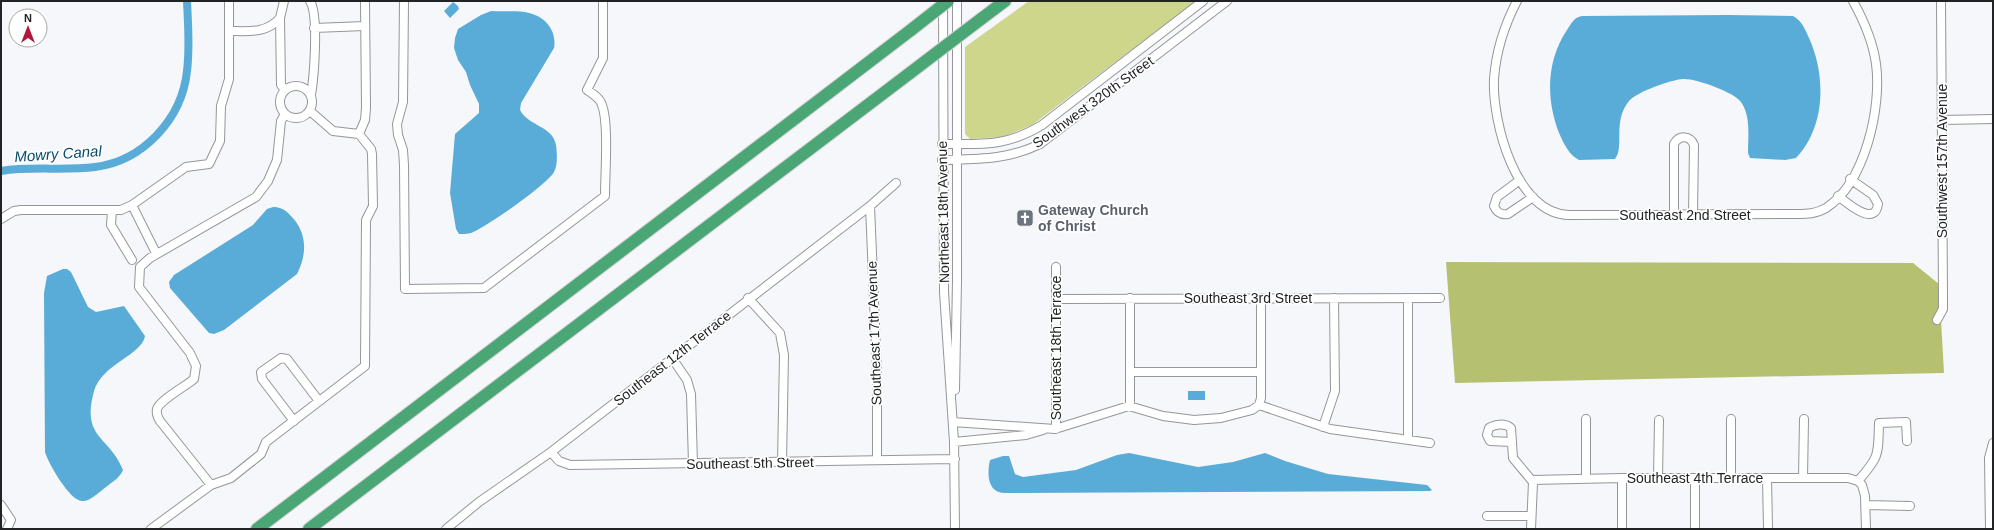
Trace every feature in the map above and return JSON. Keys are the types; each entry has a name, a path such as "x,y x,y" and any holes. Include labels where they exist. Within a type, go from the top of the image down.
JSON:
{"highway":[{"path":"257,529 948,1"},
{"path":"309,529 1005,1"}],"street":[{"path":"1,219 14,211 20,210 121,210 132,205 186,167 209,164 220,141 221,106 229,79 229,1"},
{"path":"284,1 280,18 281,85 285,90"},
{"path":"310,1 313,6 314,28 313,81 311,95 312,106 306,115 295,118 285,114 280,105 282,95 285,90 294,86 299,86 308,91 311,95"},
{"path":"358,134 364,120 366,108 365,1"},
{"path":"404,1 403,102 397,124 398,135 403,150 404,165 405,289 484,288 605,196 605,118 602,104 595,95 587,90 603,58 603,1"},
{"name":"Northeast 18th Avenue","path":"943,1 942,160 944,292 955,459 955,529"},
{"name":"Northeast 18th Avenue","path":"953,422 957,316 957,1"},
{"path":"942,144 1001,142 1024,135 1042,124 1203,1"},
{"name":"Southwest 320th Street","path":"942,160 997,158 1029,150 1046,140 1227,1"},
{"name":"Southeast 2nd Street","path":"1517,1 1500,40 1495,67 1495,109 1503,141 1520,180 1532,197 1548,210 1562,215 1811,213 1827,207 1844,190 1850,180 1871,134 1876,110 1878,92 1876,63 1866,25 1853,1"},
{"name":"Southwest 157th Avenue","path":"1937,320 1943,309 1941,1"},
{"path":"229,31 261,31 275,24 280,18"},
{"path":"314,28 365,26"},
{"path":"151,529 211,485 231,478 261,454 266,442 318,401 362,371 365,366 366,220 373,206 371,149 358,134 333,131 310,111"},
{"path":"211,485 160,422 157,415 157,408 162,403 194,379 196,366 190,353 139,287 140,267 156,253 256,197 268,181 275,165 280,148 281,121 285,114"},
{"path":"1942,120 1990,120"},
{"path":"1674,215 1674,144 1676,141 1684,137 1689,138 1694,145 1693,215"},
{"path":"1520,180 1497,197 1494,206 1496,210 1503,215 1508,214 1532,197"},
{"path":"1838,196 1865,214 1870,214 1875,211 1878,204 1875,197 1850,180"},
{"name":"Southeast 12th Terrace","path":"446,529 479,502 551,452 748,298 870,206 896,183"},
{"path":"132,205 156,253"},
{"name":"Southeast 17th Avenue","path":"870,206 877,372 877,460"},
{"path":"112,210 111,225 132,260"},
{"name":"Southeast 18th Terrace","path":"1056,267 1056,428"},
{"path":"748,298 780,333 784,356 782,462"},
{"name":"Southeast 3rd Street","path":"1056,298 1440,298"},
{"path":"1130,298 1130,406"},
{"path":"954,442 1026,435 1045,429 1056,428 1130,406 1163,416 1194,420 1221,418 1252,410 1259,405 1261,398 1261,298"},
{"path":"1322,427 1335,391 1334,298"},
{"path":"1408,298 1408,440"},
{"path":"294,421 262,379 261,372 281,358 287,359 318,401"},
{"path":"672,358 687,380 691,394 693,464"},
{"path":"1130,372 1261,372"},
{"path":"1259,405 1337,431 1430,443"},
{"path":"1731,418 1731,478"},
{"path":"1803,478 1804,418"},
{"path":"1586,419 1586,478"},
{"path":"1658,478 1659,420"},
{"path":"953,422 1026,426 1045,429"},
{"path":"1866,529 1866,505 1864,492 1858,481 1877,456 1879,422 1906,422 1906,441"},
{"path":"1512,442 1513,458 1532,480 1534,489 1531,529"},
{"path":"1990,529 1990,458 1993,443"},
{"name":"Southeast 5th Street","path":"551,452 559,461 570,466 955,459"},
{"name":"Southeast 4th Terrace","path":"1532,480 1586,478 1846,478 1858,481"},
{"path":"1622,478 1622,529"},
{"path":"1694,529 1695,478"},
{"path":"1767,478 1768,528"},
{"path":"1,505 11,520 7,529"},
{"path":"1866,505 1910,506"},
{"path":"1487,516 1531,516"}],"green space":[{"path":"1029,1 1196,1 1032,125 1003,137 970,139 965,134 965,47"},
{"path":"1446,262 1913,263 1939,284 1944,373 1455,383"}],"water":[{"path":"453,2 459,9 450,18 444,11"},
{"path":"491,11 529,13 545,21 552,31 554,36 554,48 521,103 520,110 529,120 545,130 554,139 557,151 556,166 554,172 549,178 516,205 471,233 459,234 456,229 450,193 455,134 479,113 479,104 466,72 458,60 454,48 455,38 458,29 481,15"},
{"path":"1582,16 1793,16 1801,23 1806,31 1815,53 1820,84 1820,100 1818,116 1813,131 1806,145 1796,158 1785,160 1750,158 1748,153 1748,120 1741,102 1731,94 1714,86 1689,79 1683,79 1654,87 1639,94 1629,101 1621,117 1619,148 1615,159 1579,160 1575,158 1565,145 1559,133 1552,107 1550,81 1555,55 1560,42 1575,19"},
{"path":"273,207 280,208 287,212 299,227 302,235 304,242 303,258 297,274 224,330 214,334 209,333 170,288 169,282 174,275 253,225 267,209"},
{"path":"63,269 67,269 71,272 88,307 96,312 124,306 145,336 137,349 105,374 98,382 94,391 91,407 91,419 94,428 111,450 123,470 116,480 85,501 77,499 72,495 60,481 45,452 44,293 47,276"},
{"path":"1188,391 1205,391 1205,400 1188,400"},
{"path":"1129,453 1198,467 1233,462 1265,453 1285,461 1328,474 1427,485 1432,490 1004,493 998,492 991,486 989,476 990,460 1003,456 1009,456 1015,474 1023,477 1076,470 1117,455"}],"waterway":[{"name":"Mowry Canal","path":"1,171 95,167 113,163 144,147 157,135 168,121 184,89 188,54 187,1"}],"place":[{"name":"Gateway Church of Christ","path":"1025,218"}]}
